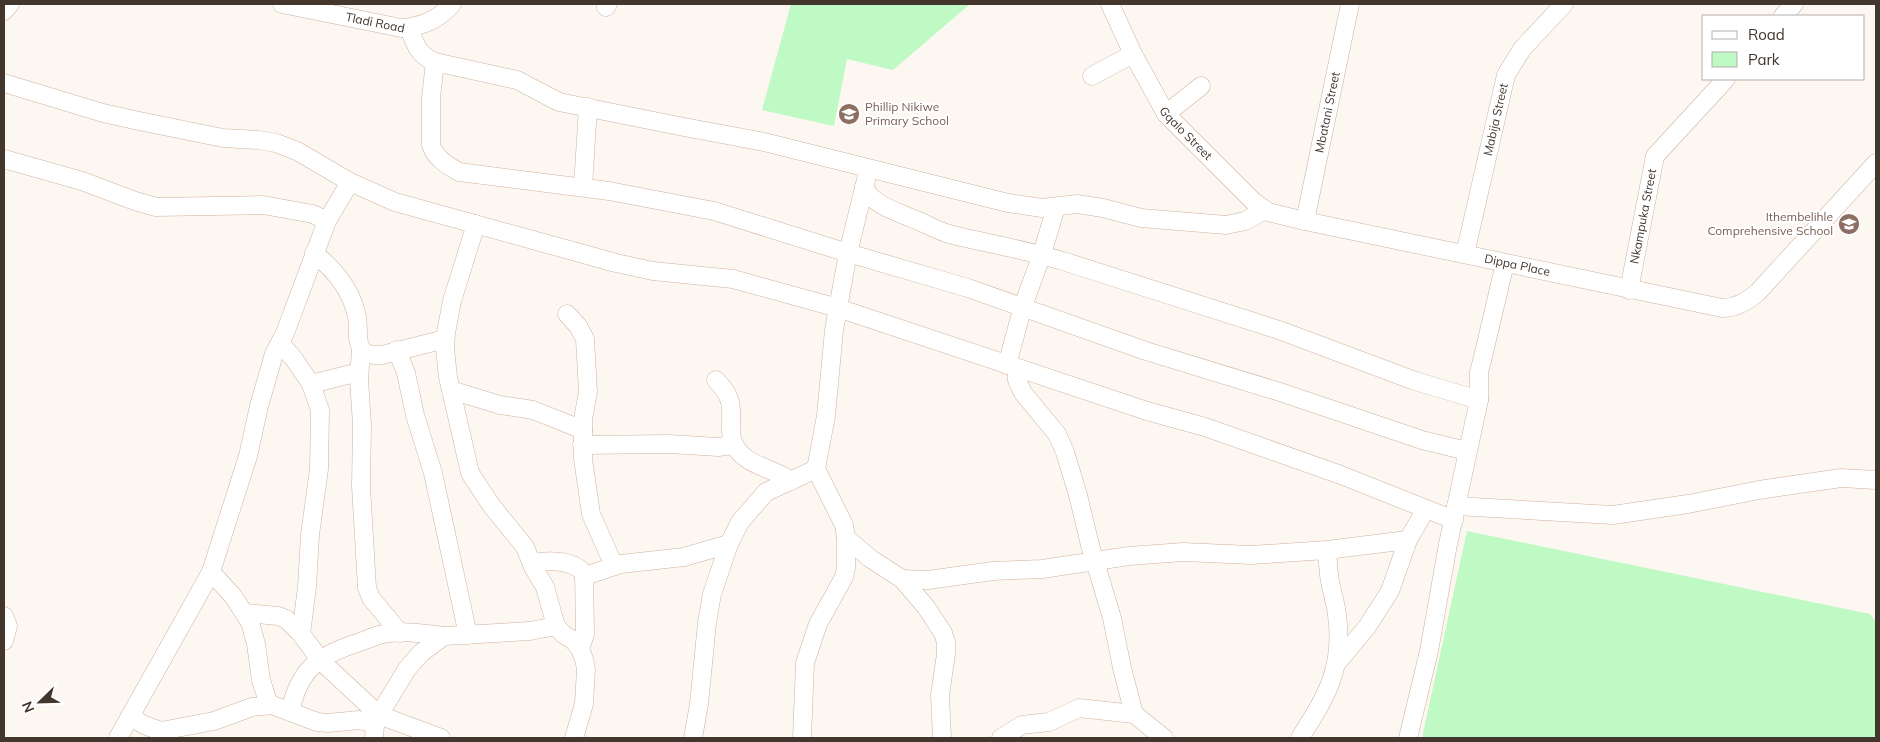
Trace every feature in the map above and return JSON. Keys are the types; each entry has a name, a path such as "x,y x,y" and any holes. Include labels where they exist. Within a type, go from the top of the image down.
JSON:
{"street":[{"path":"4,11 10,4"},
{"name":"Tladi Road","path":"291,5 401,28 409,28 431,20 443,13 452,4"},
{"name":"Gqalo Street","path":"1110,4 1133,54 1166,114 1253,201 1265,210 1305,222"},
{"name":"Mbatani Street","path":"1305,222 1350,4"},
{"name":"Mabija Street","path":"1465,254 1506,75 1522,49 1564,4"},
{"path":"1784,15 1794,4"},
{"path":"409,28 417,49 435,62 517,80 559,102 764,142 1008,203 1042,208 1077,204 1103,208 1141,218 1226,225 1245,221 1265,210"},
{"path":"1092,76 1133,54"},
{"path":"435,62 431,98 430,140 433,150 443,163 465,174 653,198 714,211 968,288 1146,351 1280,392 1422,440 1467,450"},
{"name":"Nkampuka Street","path":"1629,290 1656,156 1725,80"},
{"path":"4,83 140,121 223,138 276,143 297,151 350,182 395,202 616,263 662,272 733,279 838,308 1147,411 1205,426 1341,475 1426,509 1455,513 1613,515 1841,478 1876,480"},
{"path":"1166,114 1201,86"},
{"path":"583,188 588,107"},
{"path":"4,159 82,181 156,207 263,205 313,214 327,221"},
{"name":"Dippa Place","path":"1305,222 1465,254 1629,290 1729,308 1743,303 1758,292 1876,163"},
{"path":"802,738 805,663 818,624 846,574 846,538 841,519 816,469 826,416 834,330 848,253 870,168"},
{"path":"118,738 211,572 248,456 259,406 274,354 285,332 327,221 350,182"},
{"path":"864,187 879,204 947,234 1042,254 1279,330 1415,381 1480,400"},
{"path":"1056,207 1042,254 1023,306 1012,366 1023,393 1057,434 1065,452 1112,618 1134,714"},
{"path":"476,224 452,301 445,340 448,377 470,473 491,505 525,546 532,564 545,587 556,626 563,634 573,640 580,650 586,669 584,704 574,738"},
{"path":"314,253 329,265 340,278 349,294 357,316 361,349 359,372 362,425 361,486 367,588 371,598 400,632"},
{"path":"1408,738 1429,651 1467,450 1480,400 1480,372 1504,263"},
{"path":"567,314 578,326 585,339 588,392 582,437 591,514 614,566"},
{"path":"361,349 368,354 382,355 445,340"},
{"path":"280,343 312,384 320,410 319,469 310,535 302,634"},
{"path":"397,350 406,373 415,415 433,473 468,635"},
{"path":"312,384 359,372"},
{"path":"716,380 730,399 730,429 734,445 747,459 791,481"},
{"path":"451,390 500,404 533,410 582,437 718,447 734,445"},
{"path":"693,738 699,704 707,623 712,594 719,568 729,544 740,522 766,492 816,469"},
{"path":"1337,663 1367,627 1390,591 1408,540 1426,509"},
{"path":"846,538 871,559 902,579 926,607 944,637 946,654 940,695 942,738"},
{"path":"902,579 928,580 993,571 1042,570 1129,556 1183,552 1251,554 1328,550 1408,540"},
{"path":"585,576 614,566 684,557 729,544"},
{"path":"1300,738 1330,687 1337,663 1339,646 1337,614 1330,579 1328,550"},
{"path":"532,564 549,561 559,562 580,569 585,576 585,634 580,650"},
{"path":"211,572 233,596 253,628 261,680 269,705"},
{"path":"244,613 278,616 294,625 319,659 376,726"},
{"path":"4,616 8,626 4,641"},
{"path":"290,712 295,692 319,659 335,650 378,636 400,632 444,636 468,635 530,631 556,626"},
{"path":"376,726 407,669 421,652 444,636"},
{"path":"130,716 144,725 161,731 214,721 252,707 269,705 317,722 359,720 376,726 441,738"},
{"path":"1001,738 1022,725 1049,722 1079,708 1134,714 1164,738"}],"green space":[{"path":"791,4 970,4 893,70 847,59 834,126 762,110"},
{"path":"1467,531 1870,614 1876,622 1876,738 1422,738"}],"place":[{"name":"Phillip Nikiwe Primary School","path":"849,114"},
{"name":"Ithembelihle Comprehensive School","path":"1849,224"}]}
